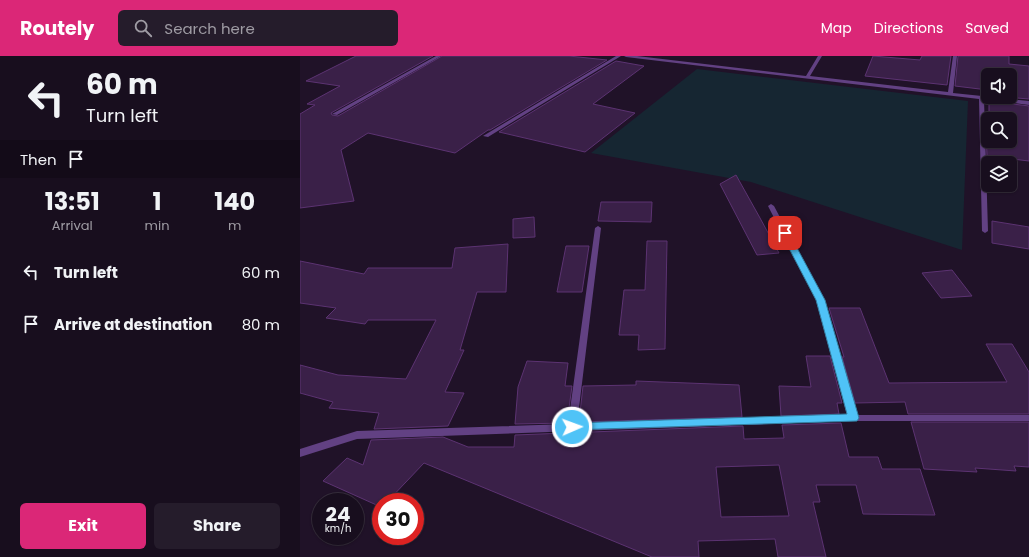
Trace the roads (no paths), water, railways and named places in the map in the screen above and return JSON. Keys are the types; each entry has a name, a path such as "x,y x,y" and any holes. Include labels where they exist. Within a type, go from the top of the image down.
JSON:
{"street":[{"path":"335,114 439,56"},
{"path":"486,136 619,56"},
{"path":"626,56 981,97"},
{"path":"807,77 820,56"},
{"path":"950,94 954,56"},
{"path":"1017,102 1029,103"},
{"path":"981,104 985,231"},
{"path":"771,206 820,300 853,418"},
{"path":"572,427 598,228"},
{"path":"300,453 356,435 853,418 1029,418"}]}
